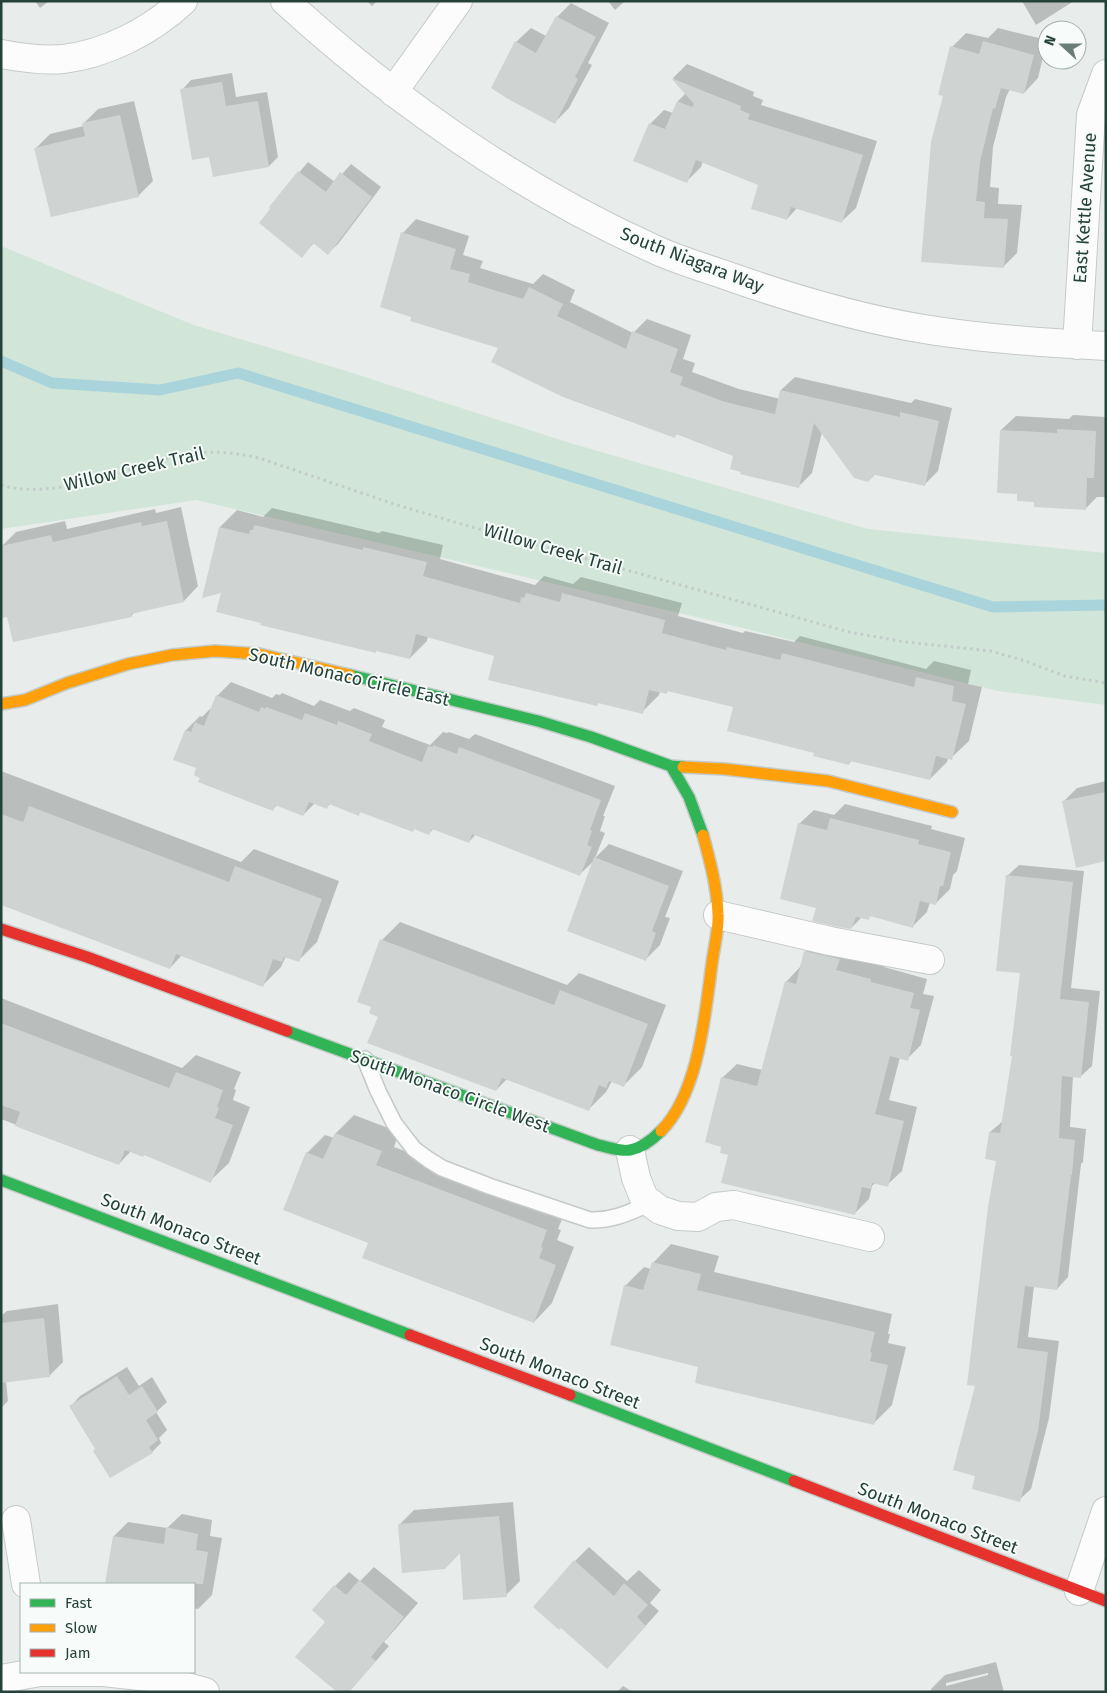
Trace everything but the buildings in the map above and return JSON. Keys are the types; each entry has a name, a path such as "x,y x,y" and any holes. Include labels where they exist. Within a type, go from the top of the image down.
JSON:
{"street":[{"path":"1,54 34,60 63,59 91,52 118,43 146,29 183,1"},
{"name":"South Niagara Way","path":"285,1 344,53 452,136 569,207 659,252 811,304 868,318 922,329 983,338 1106,346"},
{"path":"393,92 458,1"},
{"name":"East Kettle Avenue","path":"1077,345 1091,115 1106,74"},
{"name":"South Monaco Circle East","path":"13,702 136,662 172,655 215,651 259,654 538,720 671,766 724,769 828,781 952,812"},
{"path":"1,717 13,702"},
{"path":"671,766 689,797 702,830 712,868 718,915 706,1010 688,1087 679,1109 666,1126 653,1139 630,1150 636,1178 644,1198 660,1210 678,1216 698,1217 716,1207 734,1206 870,1237"},
{"path":"718,915 830,941 930,960"},
{"name":"South Monaco Circle West","path":"1,928 87,957 598,1145 630,1150"},
{"name":"South Monaco Street","path":"1,1180 581,1399 1106,1601"},
{"path":"1079,1591 1106,1511"},
{"path":"16,1520 26,1583"},
{"path":"1,1679 34,1673"},
{"path":"112,1673 150,1677 205,1692"}],"lane":[{"path":"364,1059 394,1123 414,1149 442,1168 590,1220 605,1221 651,1203"}],"path":[{"name":"Willow Creek Trail","path":"1,485 34,490 77,484 173,457 212,452 242,454 259,458 397,505 849,632 905,642 991,651 1026,660 1065,676 1106,683"}],"green space":[{"path":"1,246 194,325 343,370 570,443 868,529 1106,553 1106,705 998,691 743,628 196,500 1,529"}],"waterway":[{"path":"1,361 52,383 160,390 238,373 993,607 1106,605"}],"traffic: fast":[{"path":"350,675 538,721 591,737 671,766 683,767"},
{"path":"671,766 689,797 703,835"},
{"path":"287,1031 598,1145 618,1150 630,1150 647,1143 661,1131"},
{"path":"1,1180 410,1335"},
{"path":"570,1395 794,1481"}],"traffic: slow":[{"path":"1,704 25,700 67,683 128,664 172,655 215,651 259,654 350,675"},
{"path":"683,767 724,769 828,781 952,812"},
{"path":"661,1131 674,1115 692,1075 703,1029 717,932 716,894 711,864 703,835"}],"traffic: jam":[{"path":"1,929 87,957 287,1031"},
{"path":"410,1335 570,1395"},
{"path":"794,1481 1106,1601"}]}
